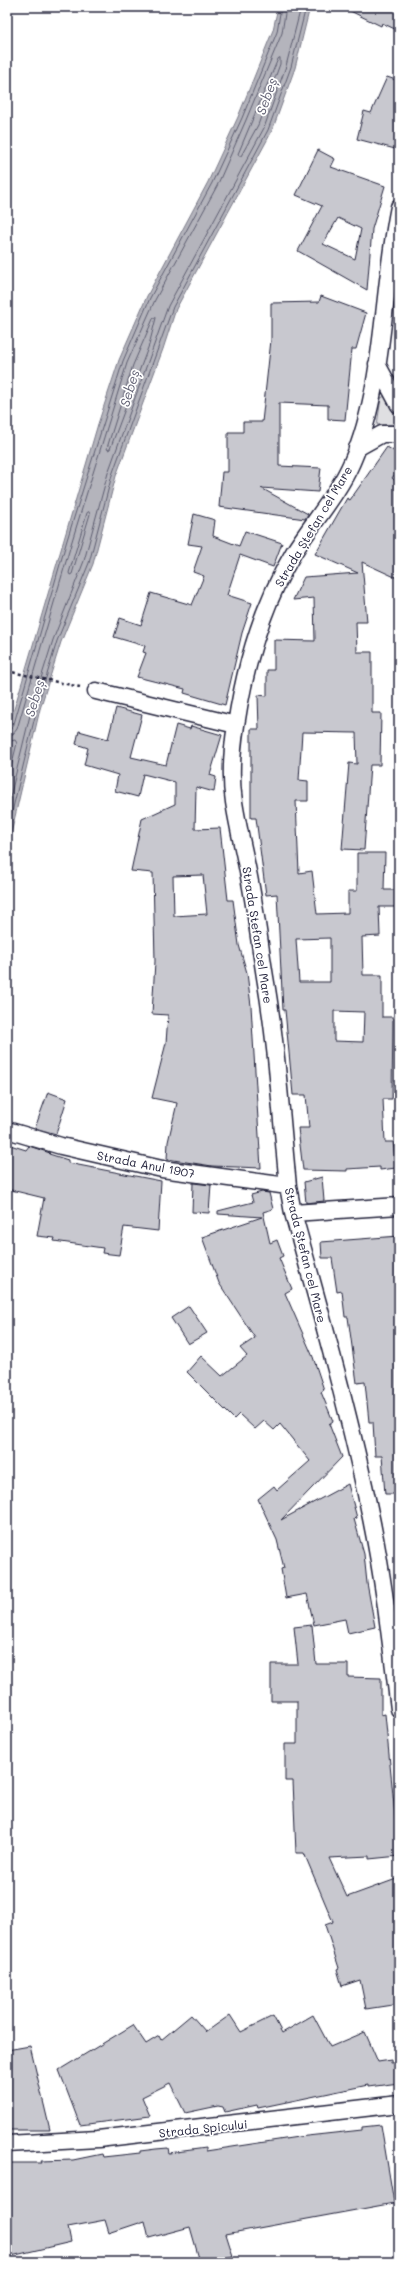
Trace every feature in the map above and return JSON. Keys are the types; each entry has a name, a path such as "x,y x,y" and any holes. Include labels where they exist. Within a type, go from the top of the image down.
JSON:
{"street":[{"name":"Strada Ștefan cel Mare","path":"399,206 391,244 377,364 363,432 352,463 295,552 277,584 264,615 253,650 236,725 232,764 233,799 250,884 268,992 288,1186 293,1213 355,1443 372,1520 389,1626 399,1709"},
{"path":"377,364 399,404"},
{"path":"357,448 382,434 399,434"},
{"path":"96,691 236,725"},
{"name":"Strada Anul 1907","path":"7,1130 61,1146 162,1169 288,1186"},
{"path":"293,1213 399,1206"},
{"name":"Strada Spicului","path":"7,2144 98,2140 399,2104"}],"path":[{"path":"7,671 96,691"}],"shaded area":[{"path":"385,396 399,420 399,424 377,425 381,398"}],"water":[{"name":"Sebeș","path":"278,7 310,7 295,68 272,131 176,309 163,349 116,476 93,564 61,642 40,709 7,851 7,733 98,424 119,360 147,296 208,182 238,117 273,30"}],"building":[{"path":"342,7 399,7 399,31 382,23 381,26"},
{"path":"387,77 399,81 399,133 395,149 357,139 364,111 371,113"},
{"path":"318,150 335,159 331,167 385,186 372,229 367,290 298,251 322,206 296,195","holes":["338,218 361,229 355,259 323,244"]},
{"path":"321,296 366,313 356,349 352,349 345,420 328,419 328,405 279,403 279,466 321,468 318,492 261,488 308,514 305,519 219,507 222,472 228,472 228,432 243,432 243,422 262,422 271,340 271,303 319,302"},
{"path":"387,447 399,454 399,468 392,478 399,484 399,579 362,562 367,622 356,622 357,652 372,652 372,713 381,713 380,765 370,765 364,850 342,849 349,763 357,764 356,733 302,732 299,780 308,781 308,801 296,801 299,873 312,871 317,914 348,913 348,891 357,891 357,853 385,853 384,890 399,890 399,907 379,907 380,936 362,937 363,975 382,975 382,1017 393,1017 392,1099 383,1099 385,1142 393,1142 396,1168 380,1170 380,1167 347,1169 347,1171 303,1170 298,1128 309,1128 306,1095 293,1095 285,1010 283,1010 277,894 266,895 256,818 251,818 251,729 259,729 258,695 267,696 267,670 274,670 274,640 315,641 314,598 293,600 304,577 358,573 315,554 347,498 350,500","holes":["330,938 330,982 299,982 296,939","334,1011 364,1012 363,1042 334,1041"]},
{"path":"194,514 215,520 213,536 239,546 245,531 282,543 273,567 240,555 227,595 252,603 242,633 225,705 184,693 185,689 137,677 146,653 143,652 145,646 114,637 120,618 141,625 151,593 192,605 204,576 193,572 202,546 188,544"},
{"path":"116,708 142,715 131,757 166,765 176,725 190,729 191,726 222,735 210,775 216,777 214,792 196,787 195,829 220,828 228,900 233,900 239,945 247,973 251,1006 261,1168 212,1166 167,1159 168,1142 177,1103 152,1098 166,1043 168,1015 152,1014 155,961 153,873 131,871 142,819 175,804 175,782 143,774 138,797 115,791 118,775 84,765 88,748 76,744 79,731 108,739","holes":["203,875 207,914 174,916 173,876"]},
{"path":"48,1092 67,1099 56,1134 35,1128"},
{"path":"7,1144 26,1150 29,1146 68,1160 68,1163 161,1181 158,1231 124,1227 119,1255 102,1253 103,1248 54,1241 55,1238 37,1236 44,1198 7,1189"},
{"path":"322,1177 324,1201 306,1203 304,1182"},
{"path":"193,1183 211,1185 209,1213 192,1212"},
{"path":"262,1192 269,1193 273,1209 263,1212 270,1243 277,1240 283,1256 279,1258 292,1289 285,1293 313,1357 324,1390 321,1392 333,1421 329,1424 342,1457 281,1520 348,1484 357,1518 354,1519 364,1554 367,1583 375,1627 348,1633 345,1619 314,1625 307,1594 286,1598 281,1569 284,1568 277,1540 258,1499 274,1486 277,1490 310,1461 280,1424 274,1430 264,1421 255,1429 239,1414 234,1419 187,1372 201,1356 222,1376 247,1356 240,1348 255,1338 219,1283 202,1237 262,1217 218,1214 218,1211 253,1202 251,1195"},
{"path":"399,1236 399,1494 385,1494 382,1456 375,1456 373,1422 369,1422 365,1382 357,1383 348,1317 345,1317 342,1291 337,1292 332,1258 322,1258 321,1242"},
{"path":"189,1306 207,1333 188,1344 171,1318"},
{"path":"312,1625 316,1664 348,1664 348,1677 381,1678 381,1715 385,1714 399,1856 369,1859 369,1856 329,1858 347,1897 399,1878 399,2004 366,2009 360,1980 342,1986 337,1969 339,1968 325,1925 333,1922 304,1853 296,1853 293,1781 285,1781 285,1744 297,1744 297,1701 271,1701 271,1664 298,1664 294,1627"},
{"path":"191,2015 206,2032 230,2015 241,2032 273,2016 282,2033 313,2015 330,2047 365,2032 378,2062 391,2060 391,2063 399,2062 399,2083 368,2087 368,2085 258,2108 257,2105 225,2112 223,2107 218,2106 185,2113 170,2083 142,2097 150,2116 80,2125 59,2070 133,2025 146,2044 159,2036 161,2040"},
{"path":"30,2046 50,2130 7,2130 7,2050"},
{"path":"381,2125 394,2203 226,2234 233,2256 210,2262 200,2262 190,2227 149,2238 145,2221 109,2233 105,2220 68,2227 71,2242 7,2257 8,2163 42,2163 41,2161 73,2160 102,2154 103,2157 168,2148 169,2153 206,2148 206,2151 298,2137 362,2130 362,2127"}]}
